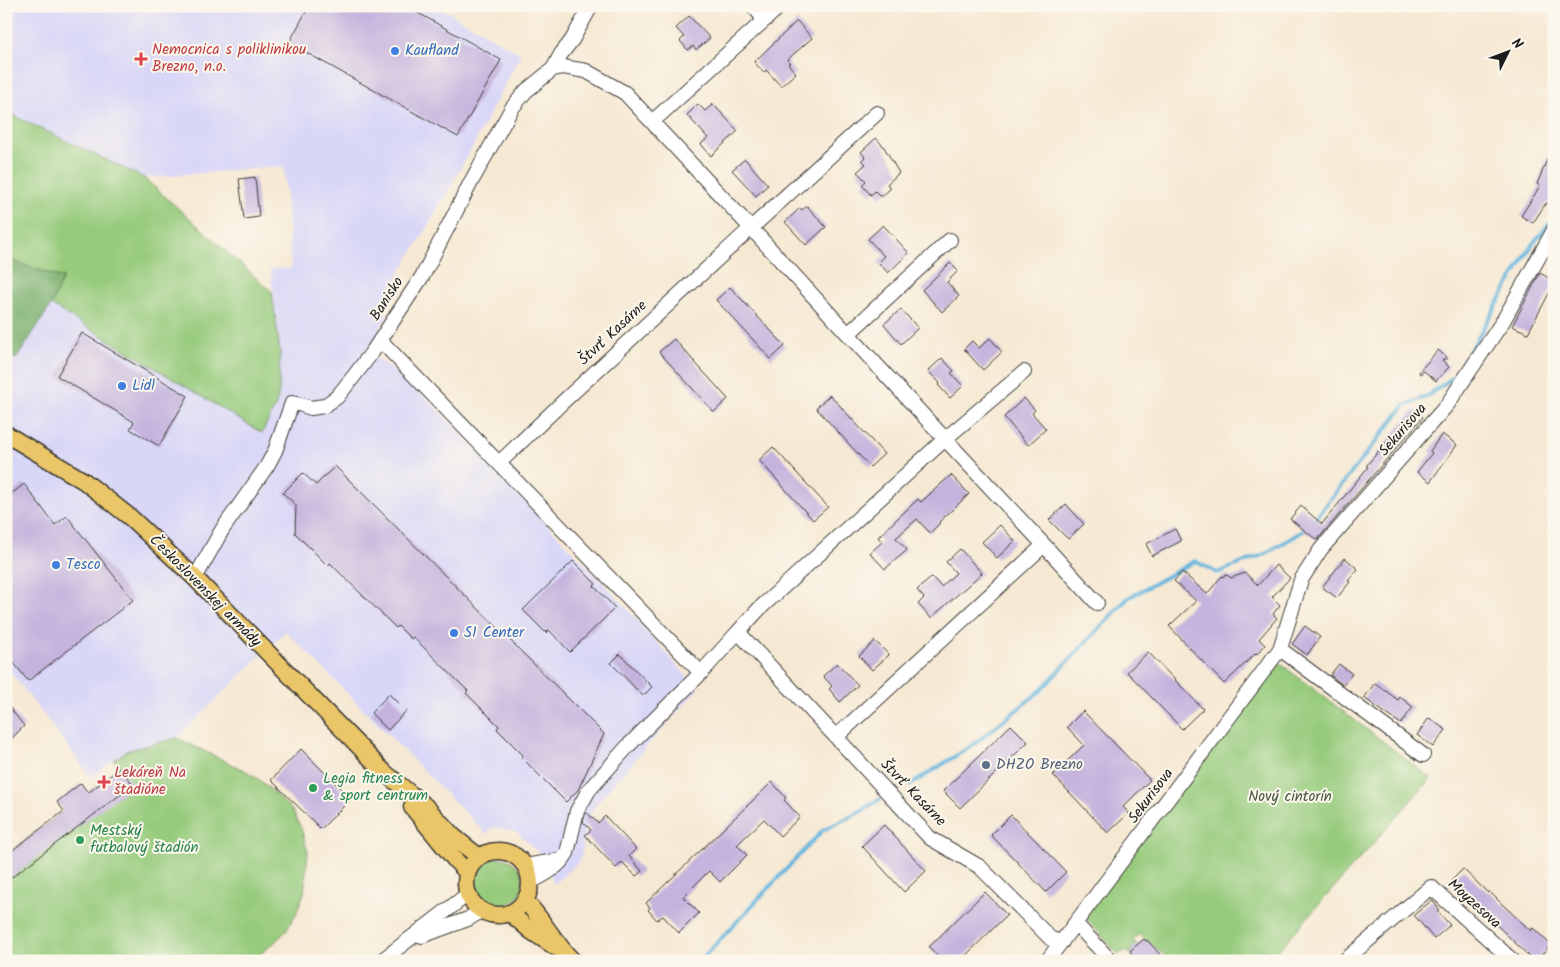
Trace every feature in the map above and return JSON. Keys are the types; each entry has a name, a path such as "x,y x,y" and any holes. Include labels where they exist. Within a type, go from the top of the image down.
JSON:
{"main road":[{"name":"Československej armády","path":"6,434 61,466 105,497 131,518 195,578 384,772 468,872"},
{"name":"Československej armády","path":"384,772 425,806 454,837 479,857"},
{"path":"492,851 514,855 528,874 529,892 519,908 510,913 496,915 481,911 473,903 468,894 466,883 468,872 479,857 492,851"},
{"path":"525,901 569,957"},
{"path":"510,913 531,931 569,957"}],"street":[{"name":"Banisko","path":"195,578 222,530 267,466 275,451 292,403 311,408 324,406 336,398 380,340 423,275 512,108 526,91 553,69 592,6"},
{"path":"753,6 765,20"},
{"path":"652,122 780,6"},
{"path":"553,69 563,67 586,71 625,93 1098,603"},
{"name":"Štvrť Kasárne","path":"499,463 877,113"},
{"name":"Sekurisova","path":"1047,961 1280,649 1301,580 1321,549 1446,405 1503,321 1554,230"},
{"path":"848,334 950,240"},
{"path":"380,340 701,673"},
{"path":"528,874 552,870 564,858 567,853 577,811 589,790 628,746 701,673 759,609 945,439 1024,372"},
{"path":"836,737 1044,545"},
{"name":"Štvrť Kasárne","path":"738,632 930,838 980,867 1051,939 1062,942"},
{"path":"1280,649 1423,755"},
{"name":"Moyzesova","path":"1344,961 1431,887 1513,961"},
{"path":"382,961 468,894"},
{"path":"407,942 468,919 481,911"},
{"path":"1076,924 1111,961"}],"shaded area":[{"path":"6,6 437,6 521,54 467,157 424,233 378,308 388,315 368,351 405,379 434,406 623,604 698,689 600,799 591,812 584,831 582,855 578,863 554,884 543,857 517,832 493,827 486,834 286,631 177,738 126,751 91,777 6,666 6,360 17,358 51,305 262,433 280,352 270,269 291,268 284,166 144,178 6,112"}],"green space":[{"path":"6,112 144,178 272,292 280,352 279,391 276,405 262,433 51,305 63,278 6,259"},
{"path":"6,259 63,278 51,305 17,358 6,360"},
{"name":"Nový cintorín","path":"1278,662 1431,778 1269,961 1171,961 1139,934 1133,940 1137,945 1130,951 1131,955 1125,951 1118,954 1083,915"},
{"path":"177,738 246,771 261,781 292,810 301,828 308,852 304,893 296,914 285,932 251,961 6,961 6,855 120,768 114,760 126,751"},
{"path":"499,858 508,860 516,865 521,873 523,882 521,891 516,899 508,904 499,906 490,904 482,899 477,891 475,882 477,873 482,865 490,860"}],"building":[{"path":"309,6 406,6 501,60 458,137 289,43"},
{"path":"689,16 710,38 696,50 693,46 688,50 680,41 684,37 676,28"},
{"path":"797,21 812,38 787,60 796,73 781,86 766,70 764,73 754,62"},
{"path":"698,104 705,111 713,104 738,131 711,156 701,144 708,138 687,115"},
{"path":"876,138 884,147 899,173 887,184 891,188 881,197 875,191 871,195 862,185 866,181 857,172 866,164 862,160 865,157 861,152"},
{"path":"1554,143 1554,207 1546,203 1533,223 1521,216 1540,186 1537,184"},
{"path":"745,159 768,185 756,196 732,170"},
{"path":"255,177 259,217 244,219 239,179"},
{"path":"807,206 826,227 806,245 785,222 800,208 802,210"},
{"path":"883,225 909,253 888,273 878,262 884,256 868,239"},
{"path":"950,263 958,271 947,282 959,296 942,312 922,290"},
{"path":"1540,273 1554,281 1554,284 1528,333 1512,326"},
{"path":"730,287 785,346 771,359 716,300"},
{"path":"901,309 918,328 901,344 884,324"},
{"name":"Lidl","path":"82,333 188,396 159,446 130,429 134,422 57,376"},
{"path":"990,338 1002,352 983,370 964,349 972,341 979,348"},
{"path":"674,339 728,399 714,412 659,352"},
{"path":"1438,350 1447,358 1442,360 1449,367 1436,381 1424,371 1420,374 1419,372"},
{"path":"942,358 954,371 951,373 963,386 950,398 938,385 940,383 928,371"},
{"path":"830,395 884,454 870,467 816,408"},
{"path":"1024,398 1035,410 1032,413 1046,429 1028,445 1004,417"},
{"path":"1414,410 1423,417 1317,540 1290,519 1301,506 1322,524 1368,467 1366,466"},
{"path":"1442,434 1457,445 1430,482 1417,472 1432,453 1430,451"},
{"path":"773,447 828,507 813,520 759,460"},
{"name":"S1 Center","path":"335,466 604,734 578,790 566,802 521,757 523,755 497,729 499,726 466,693 468,691 413,637 411,639 398,626 396,628 330,563 328,566 295,533 296,505 283,493 303,473 316,485"},
{"path":"951,475 969,494 930,533 917,519 896,538 907,550 885,569 870,553 882,542 878,537 918,499 921,502"},
{"name":"Tesco","path":"24,484 55,525 67,516 133,600 28,681 6,653 6,498"},
{"path":"1066,504 1084,524 1068,539 1049,520"},
{"path":"1000,525 1015,541 997,558 982,542"},
{"path":"1175,529 1181,541 1152,556 1146,544"},
{"path":"960,549 982,573 931,618 918,604 924,598 917,590 932,577 941,587 956,573 946,562"},
{"path":"1345,558 1358,569 1337,598 1322,587"},
{"path":"573,561 596,584 594,586 615,608 570,652 549,630 546,633 523,610"},
{"path":"1276,565 1290,578 1272,597 1280,605 1273,614 1277,618 1259,639 1265,645 1224,684 1169,626 1196,601 1174,581 1182,572 1207,594 1221,577 1227,575 1231,578 1245,573 1258,585"},
{"path":"1305,626 1320,637 1307,655 1292,644"},
{"path":"875,641 889,655 872,670 859,656"},
{"path":"1148,652 1203,709 1182,729 1127,672"},
{"path":"620,654 652,687 643,696 611,663"},
{"path":"837,663 858,685 840,702 829,689 832,686 823,676"},
{"path":"1339,664 1352,674 1343,685 1330,675"},
{"path":"1375,683 1398,700 1400,697 1413,707 1401,724 1364,698"},
{"path":"389,694 406,711 388,730 371,713"},
{"path":"6,703 24,726 6,744"},
{"path":"1083,711 1150,780 1123,807 1129,813 1108,833 1053,775 1084,745 1067,727"},
{"path":"1429,718 1446,730 1433,747 1417,735"},
{"path":"1011,725 1028,742 960,808 943,791"},
{"path":"301,749 351,799 321,829 271,780"},
{"path":"120,768 133,785 12,877 6,869 6,855 64,811 57,802 81,783 88,793"},
{"path":"772,782 786,798 784,800 800,817 780,836 764,819 737,845 747,855 720,882 709,871 683,897 699,913 679,933 663,916 657,920 648,910 650,908 646,903"},
{"path":"586,812 598,823 605,816 636,849 629,856 642,871 636,876 622,862 616,868 585,835 591,830 583,822"},
{"path":"1011,815 1066,872 1046,892 991,835"},
{"path":"884,825 926,871 904,892 862,846"},
{"path":"1463,869 1531,931 1533,928 1551,945 1536,961 1451,881"},
{"path":"985,892 1007,915 960,961 942,961 929,947"},
{"path":"1432,900 1439,909 1437,911 1450,925 1434,939 1414,915"},
{"path":"1144,939 1166,961 1136,961 1130,951"}],"waterway":[{"path":"1314,520 1405,405 1426,397 1455,376 1532,245 1554,218"},
{"path":"910,785 973,745 1039,692 1128,598 1195,561 1217,573 1265,554 1308,528"},
{"path":"700,961 823,830 858,813 880,799"}],"place":[{"name":"Kaufland","path":"395,51"},
{"name":"Nemocnica s poliklinikou Brezno, n.o.","path":"141,59"},
{"name":"Lidl","path":"122,386"},
{"name":"Tesco","path":"56,565"},
{"name":"S1 Center","path":"454,633"},
{"name":"DHZO Brezno","path":"986,765"},
{"name":"Lekáreň Na štadióne","path":"104,782"},
{"name":"Legia fitness & sport centrum","path":"313,788"},
{"name":"Mestský futbalový štadión","path":"80,840"}]}
